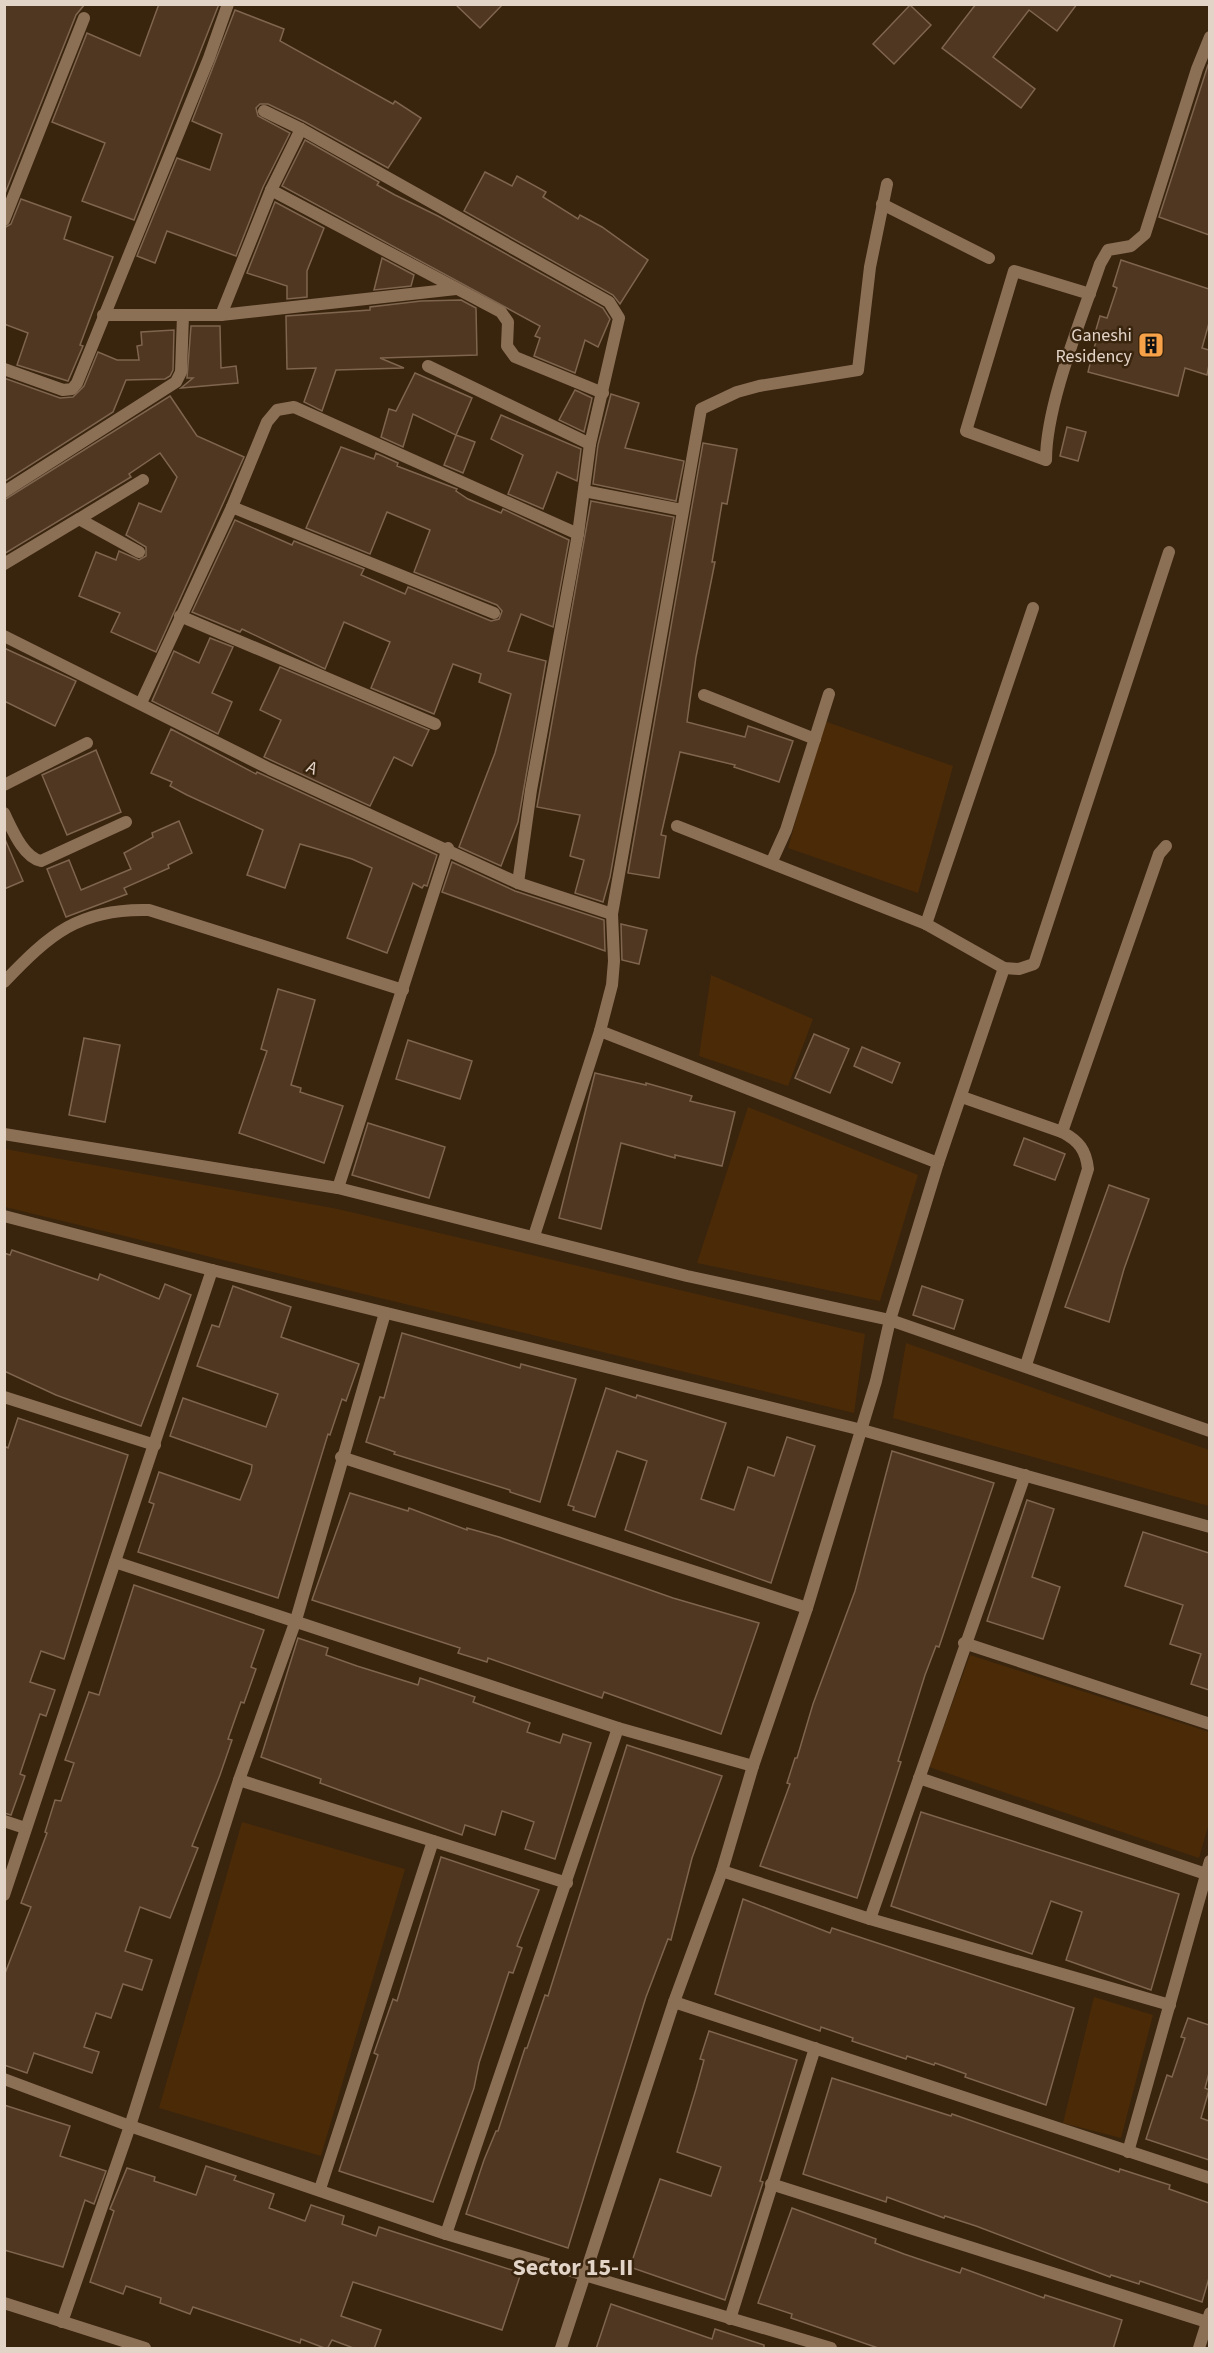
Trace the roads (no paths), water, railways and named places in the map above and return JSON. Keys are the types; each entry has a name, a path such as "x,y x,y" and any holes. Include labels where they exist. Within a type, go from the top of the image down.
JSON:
{"street":[{"path":"4,369 63,390 72,389 209,58 228,4"},
{"path":"4,220 84,18"},
{"path":"1090,294 1014,272 966,431 1046,460 1046,444 1061,382 1104,254 1112,249 1131,246 1145,234 1209,37"},
{"path":"264,111 301,129 609,302 619,318 590,444 578,534 531,790 518,883"},
{"path":"220,315 271,190 301,129"},
{"path":"534,1236 600,1031 612,985 614,961 612,914 701,410 737,392 759,386 858,370 870,267 887,184"},
{"path":"271,190 505,316 508,322 507,346 516,357 603,393"},
{"path":"882,204 988,258"},
{"path":"103,315 220,315 456,289"},
{"path":"4,492 176,382 181,372 183,315"},
{"path":"428,366 590,444"},
{"path":"141,704 232,507 267,422 277,410 294,407 578,534"},
{"path":"4,564 143,480"},
{"path":"584,491 682,510"},
{"path":"232,507 494,613"},
{"path":"79,519 139,552"},
{"path":"677,826 772,861 926,924 1004,968 1019,969 1034,964 1169,552"},
{"path":"926,924 1033,608"},
{"path":"180,616 435,724"},
{"name":"A","path":"4,636 270,769 448,848 518,883 612,914"},
{"path":"772,861 786,830 829,694"},
{"path":"704,695 815,739"},
{"path":"4,785 87,742"},
{"path":"5,816 27,853 33,859 41,861 126,822"},
{"path":"1062,1132 1159,854 1167,846"},
{"path":"338,1188 448,848"},
{"path":"4,982 31,954 60,931 92,915 124,909 149,910 403,990"},
{"path":"561,2349 587,2277 674,2002 722,1871 753,1766 807,1608 862,1430 890,1320 938,1162 1004,968"},
{"path":"600,1031 938,1162"},
{"path":"962,1097 1062,1132 1076,1139 1086,1154 1088,1169 1026,1365"},
{"path":"4,1134 338,1188 687,1276 890,1320 1026,1365 1209,1431"},
{"path":"4,1216 212,1270 862,1430 1209,1527"},
{"path":"4,1895 212,1270"},
{"path":"62,2322 130,2126 239,1780 296,1620 341,1457 385,1313"},
{"path":"4,1397 155,1445"},
{"path":"341,1457 807,1608"},
{"path":"870,1919 964,1643 1025,1475"},
{"path":"114,1562 296,1620 618,1728 753,1766"},
{"path":"964,1643 1209,1724"},
{"path":"446,2234 618,1728"},
{"path":"919,1778 1206,1874"},
{"path":"239,1780 567,1883"},
{"path":"4,1821 25,1828"},
{"path":"320,2189 433,1841"},
{"path":"1128,2152 1209,1861"},
{"path":"722,1871 870,1919 1170,2005"},
{"path":"674,2002 1209,2178"},
{"path":"730,2319 815,2048"},
{"path":"4,2079 130,2126 320,2189 446,2234 831,2349"},
{"path":"771,2184 1208,2317 1198,2349"},
{"path":"4,2302 145,2349"}],"place":[{"name":"Ganeshi Residency","path":"1151,345"}],"district":[{"name":"Sector 15-II","path":"573,2267"}]}
